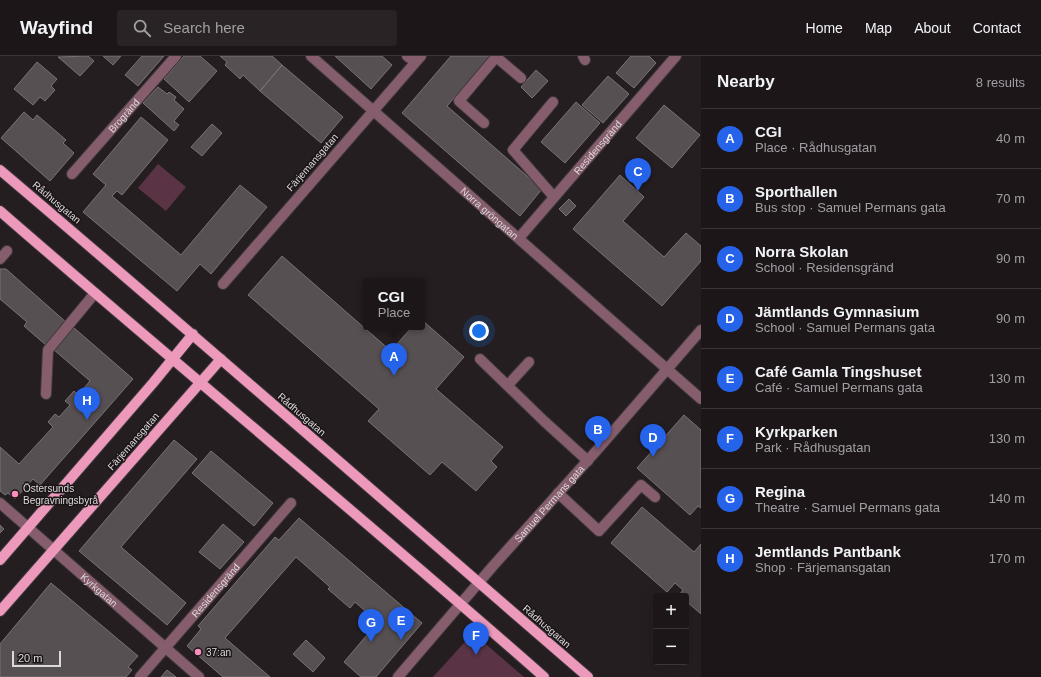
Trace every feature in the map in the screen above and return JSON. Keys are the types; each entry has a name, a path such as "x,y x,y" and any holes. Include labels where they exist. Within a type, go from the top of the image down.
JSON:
{"main road":[{"name":"Rådhusgatan","path":"0,170 193,334 478,584 588,677"},
{"path":"0,211 200,384 461,604 544,677"},
{"path":"0,560 193,334"},
{"name":"Färjemansgatan","path":"0,611 221,359"}],"street":[{"name":"Brogränd","path":"72,174 176,56"},
{"name":"Norra gröngatan","path":"311,56 701,399"},
{"path":"484,123 459,101 496,56 521,78"},
{"name":"Residensgränd","path":"519,238 676,56"},
{"name":"Färjemansgatan","path":"223,284 373,110 414,58"},
{"path":"553,102 513,150 554,197"},
{"path":"46,394 48,350 95,293"},
{"name":"Samuel Permans gata","path":"398,677 478,584 668,370 701,330"},
{"path":"480,358 544,421 588,461"},
{"path":"508,385 529,362"},
{"path":"558,494 599,531 641,485 655,497"},
{"name":"Residensgränd","path":"140,677 291,502"},
{"name":"Kyrkgatan","path":"0,504 199,677"}],"shaded area":[{"path":"158,164 186,187 166,211 138,188"},
{"path":"473,633 524,677 433,677"}],"building":[{"path":"88,56 94,61 80,76 58,57"},
{"path":"103,56 121,56 113,65"},
{"path":"142,56 164,56 138,86 125,75"},
{"path":"184,56 200,56 217,71 189,102 164,79"},
{"path":"220,56 272,56 282,65 260,91 243,75 240,79 225,65 227,62"},
{"path":"335,56 382,56 392,65 371,89"},
{"path":"451,56 491,56 447,106 542,189 520,216 402,113"},
{"path":"631,56 649,56 656,63 634,88 616,73"},
{"path":"37,62 57,79 51,86 55,90 45,101 40,97 33,105 14,89"},
{"path":"282,65 343,117 321,143 260,91"},
{"path":"536,70 548,81 532,98 521,87"},
{"path":"608,76 629,94 603,123 582,105"},
{"path":"158,87 167,94 169,92 176,97 174,100 184,109 174,121 179,125 174,131 143,103"},
{"path":"576,102 600,123 565,163 541,142"},
{"path":"664,105 700,135 672,168 636,138"},
{"path":"24,112 33,120 37,115 66,140 63,143 74,153 50,181 1,138"},
{"path":"141,117 168,140 122,195 117,191 112,196 181,255 240,185 267,207 211,274 200,264 177,291 83,212 106,185 93,174"},
{"path":"212,124 222,133 202,156 191,147"},
{"path":"620,175 644,197 623,221 664,257 686,233 701,246 701,261 662,306 573,229"},
{"path":"569,199 576,206 566,216 559,209"},
{"path":"282,256 363,327 363,330 367,330 391,351 409,330 425,330 425,323 464,357 436,389 503,447 491,461 497,467 476,491 442,462 430,475 368,421 379,409 248,295"},
{"path":"0,269 6,269 67,323 47,346 24,326 27,322 0,299"},
{"path":"73,327 133,379 40,485 33,479 15,499 8,493 5,495 0,491 0,447 19,464 53,427 48,422 55,414 59,417 70,405 65,401 74,391 78,395 90,381 53,349"},
{"path":"684,415 701,430 701,508 698,506 690,515 637,468"},
{"path":"174,440 197,459 121,547 186,603 167,625 79,551"},
{"path":"211,451 273,503 254,526 192,473"},
{"path":"642,507 694,552 701,544 701,614 689,604 689,593 681,593 683,590 675,583 667,592 611,543"},
{"path":"299,518 422,623 376,677 361,677 344,662 378,622 355,602 350,608 328,589 330,587 296,557 225,638 270,677 223,677 187,646 201,629 198,626 275,537 279,540"},
{"path":"223,524 244,542 220,569 199,552"},
{"path":"0,525 4,529 0,533"},
{"path":"51,583 138,656 128,667 132,670 126,677 0,677 0,644"},
{"path":"306,640 325,658 313,672 293,654"},
{"path":"167,670 176,677 161,677"}],"place":[{"name":"Norra Skolan","path":"638,191"},
{"name":"CGI","path":"394,376"},
{"name":"Jemtlands Pantbank","path":"87,420"},
{"name":"Sporthallen","path":"598,449"},
{"name":"Jämtlands Gymnasium","path":"653,457"},
{"name":"Östersunds Begravningsbyrå","path":"15,494"},
{"name":"Café Gamla Tingshuset","path":"401,640"},
{"name":"Regina","path":"371,642"},
{"name":"37:an","path":"198,652"},
{"name":"Kyrkparken","path":"476,655"}]}
